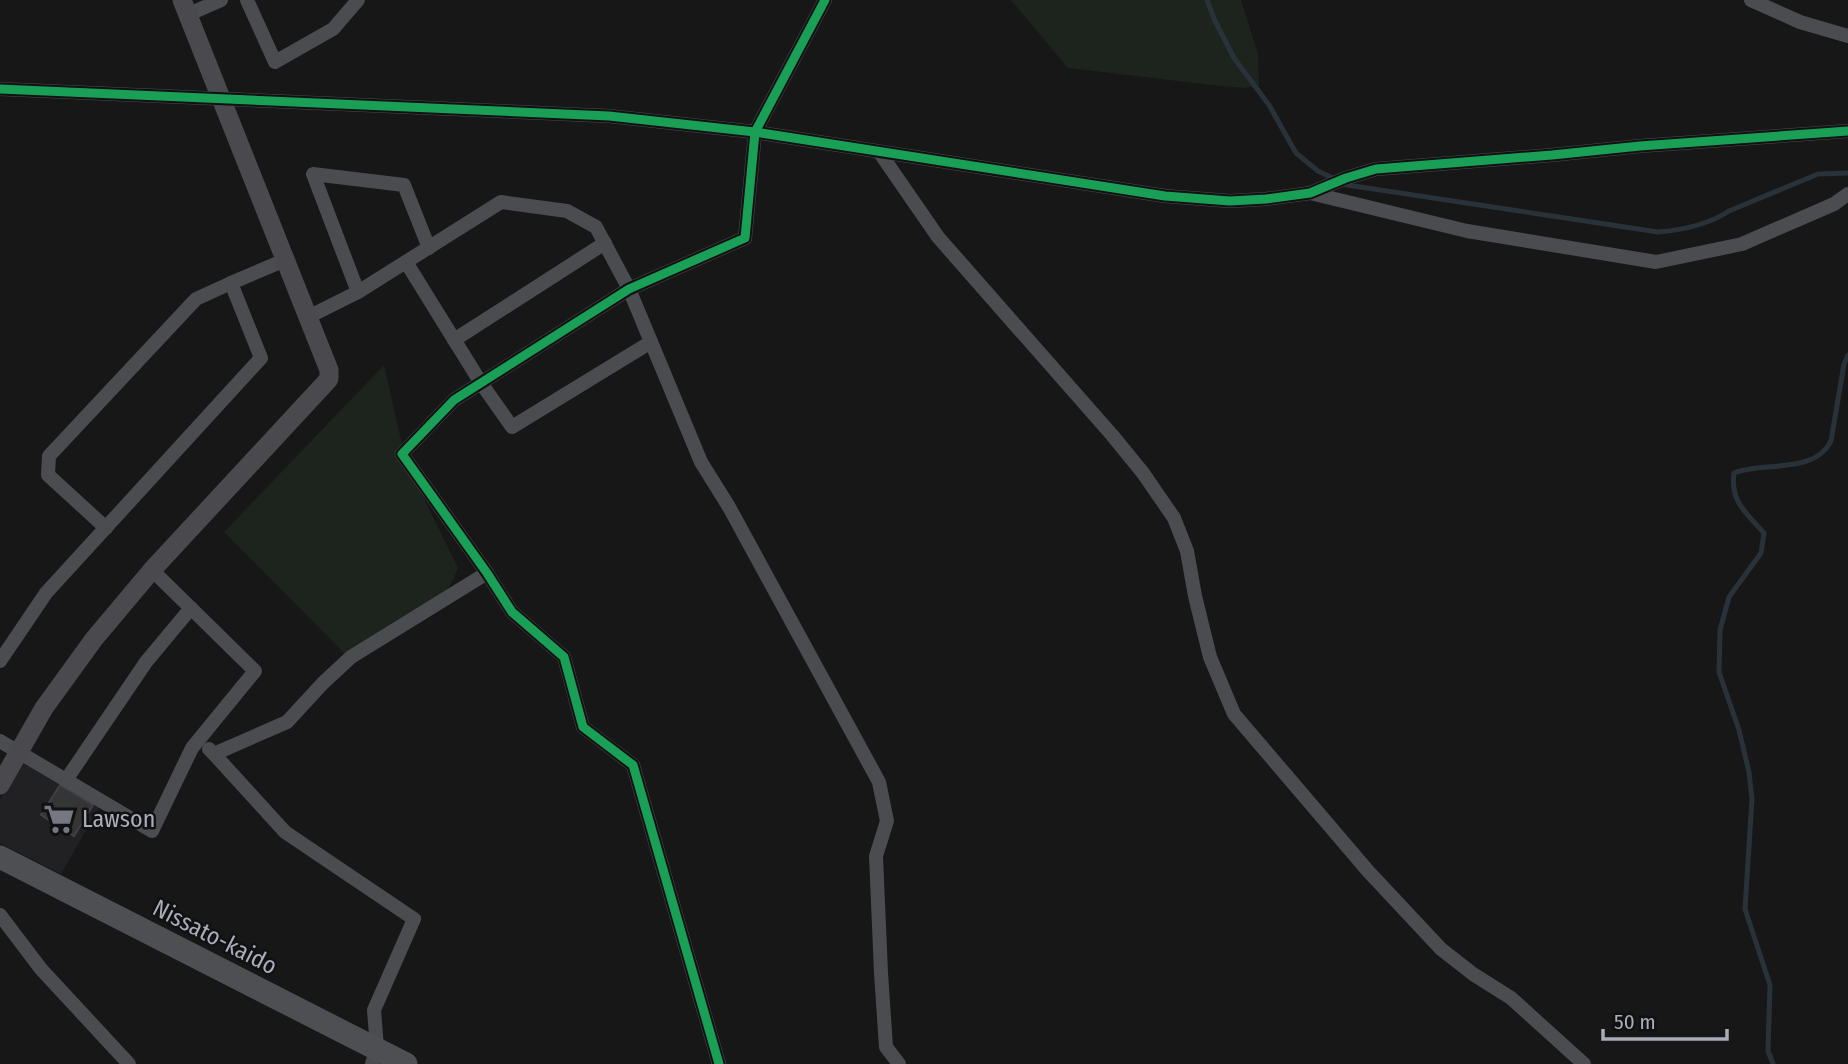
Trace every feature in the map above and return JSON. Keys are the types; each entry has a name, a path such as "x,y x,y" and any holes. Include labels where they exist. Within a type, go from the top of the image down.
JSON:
{"main road":[{"name":"Nissato-kaido","path":"0,857 375,1056 406,1064"}],"street":[{"path":"0,785 44,708 94,639 152,570 329,379 330,369 185,7 221,0"},
{"path":"247,0 275,62 333,29 358,0"},
{"path":"719,1064 633,765 583,727 564,657 512,612 402,454 454,400 629,289 745,238 755,132 825,0"},
{"path":"1751,0 1800,22 1848,36"},
{"path":"0,89 609,116 755,132 1165,196 1230,201 1310,193 1376,169 1848,131"},
{"path":"880,153 938,237 1112,435 1174,518 1187,551 1209,657 1234,714 1368,871 1441,949 1473,974 1511,998 1584,1064"},
{"path":"358,292 313,174 404,185 429,248"},
{"path":"1310,193 1467,231 1656,262 1742,244 1834,204 1848,194"},
{"path":"308,317 358,292 500,202 567,211 596,227 629,289 701,463 729,507 879,782 887,821 876,856 881,973 886,1047 898,1064"},
{"path":"454,340 605,243"},
{"path":"106,528 48,475 49,456 196,299 285,260"},
{"path":"406,262 481,383 512,427 651,342"},
{"path":"0,661 46,593 261,358 231,283"},
{"path":"0,741 152,831 192,748 255,671 152,570"},
{"path":"214,754 287,722 351,657 487,573"},
{"path":"66,780 146,662 191,608"},
{"path":"199,739 285,832 414,919 374,1010 375,1056"},
{"path":"0,915 41,969 129,1064"},
{"path":"888,1064 898,1064"}],"shaded area":[{"path":"1011,0 1241,0 1258,54 1259,85 1244,88 1068,68"},
{"path":"384,365 406,462 458,568 440,608 349,658 224,532"},
{"path":"22,762 101,804 61,874 0,843 0,799"}],"building":[{"path":"60,785 93,805 74,836 41,815"}],"waterway":[{"path":"1207,0 1234,58 1269,105 1296,153 1318,171 1347,185 1658,232 1704,223 1818,174 1848,173"},
{"path":"1773,1064 1768,1051 1770,985 1745,909 1752,799 1749,772 1739,730 1719,672 1720,630 1729,597 1761,553 1764,533 1737,499 1733,483 1734,473 1800,463 1823,452 1831,441 1844,364 1848,355"}],"cycle path":[{"path":"719,1064 633,765 583,727 564,657 512,612 402,454 454,400 629,289 745,238 755,132 825,0"},
{"path":"0,89 609,116 755,132 1165,196 1230,201 1310,193 1376,169 1848,131"}],"place":[{"name":"Lawson","path":"59,819"}]}
